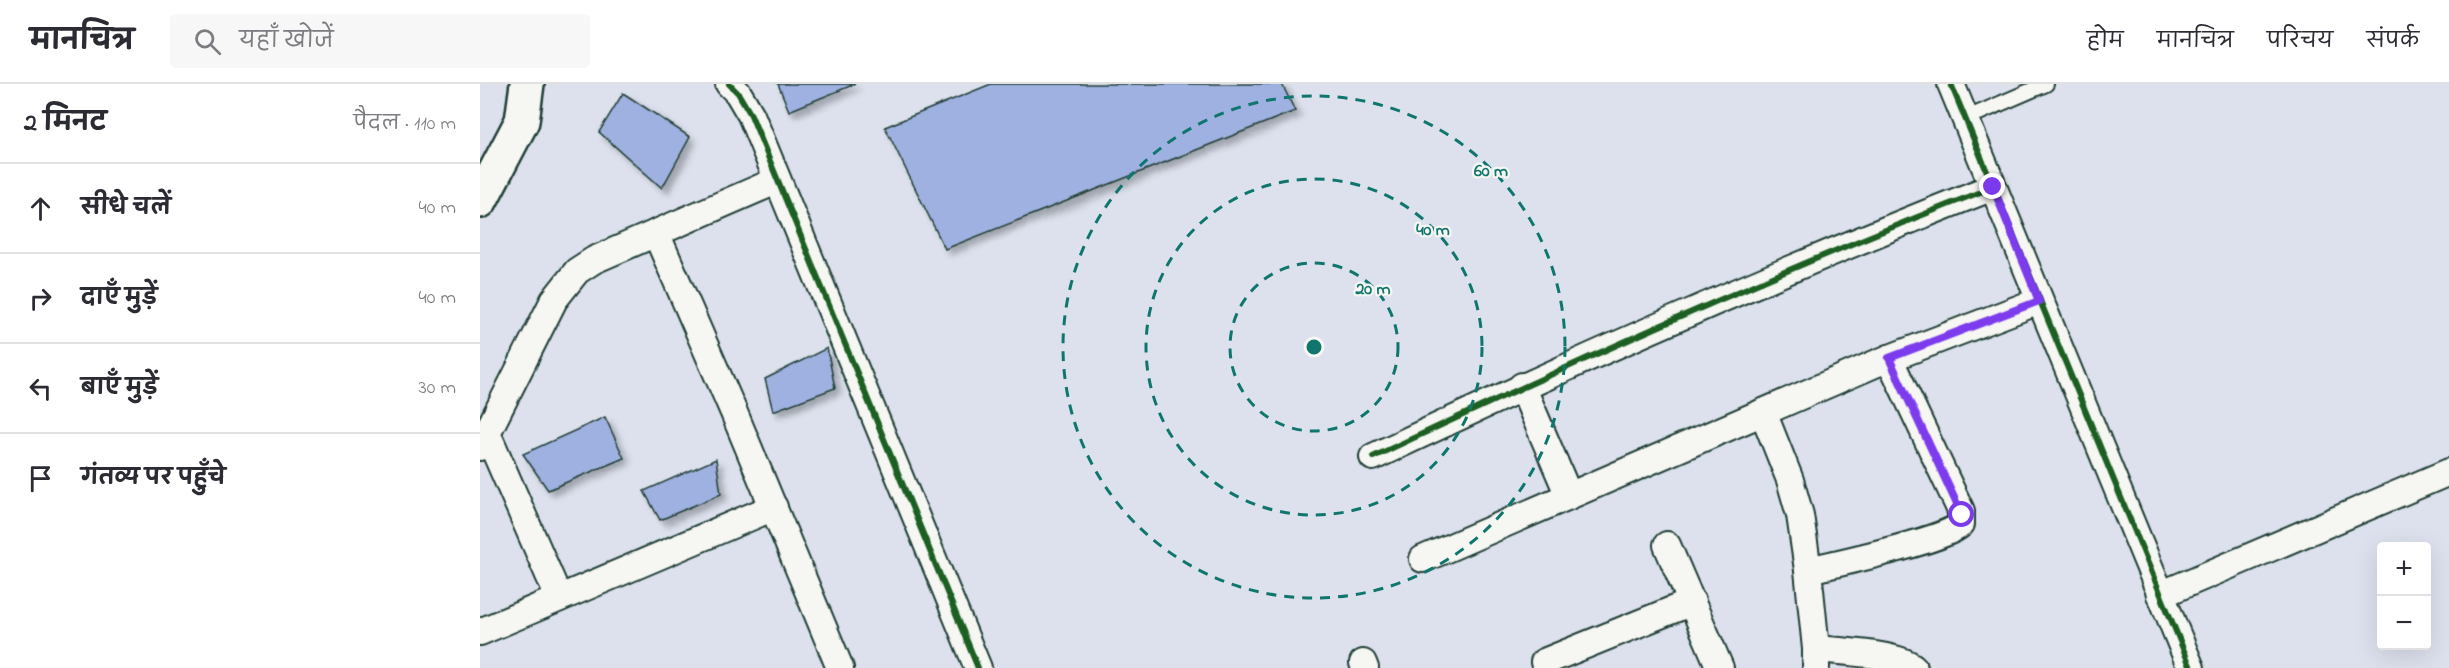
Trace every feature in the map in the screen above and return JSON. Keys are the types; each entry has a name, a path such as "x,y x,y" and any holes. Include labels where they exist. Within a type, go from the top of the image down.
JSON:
{"street":[{"path":"480,201 522,121 527,84"},
{"path":"729,84 738,93 751,115 776,181 978,668"},
{"path":"1951,84 2191,668"},
{"path":"559,598 484,440 554,300 577,271 594,260 776,181"},
{"path":"1373,458 1522,386 1892,227 1993,187"},
{"path":"656,233 774,507 840,668"},
{"path":"1423,560 1889,358 2039,301"},
{"path":"1808,570 1936,537 1957,529 1962,524 1961,511 1889,358"},
{"path":"1522,386 1569,496"},
{"path":"1763,412 1790,480 1800,515 1808,570 1816,659 1859,653 1893,659 1910,664 1914,668"},
{"path":"2160,595 2449,472"},
{"path":"480,632 774,507"},
{"path":"1667,544 1720,668"},
{"path":"1544,662 1692,602"}],"lane":[{"path":"1965,119 2046,84"}],"building":[{"path":"778,84 855,84 789,111"},
{"path":"991,84 1282,84 1295,111 945,249 885,127"},
{"path":"623,93 690,137 662,188 599,132"},
{"path":"827,348 835,388 773,411 765,379"},
{"path":"605,417 624,458 548,490 523,454"},
{"path":"716,459 721,494 660,520 644,491"}],"cycle path":[{"path":"729,84 738,93 751,115 978,668"},
{"path":"1951,84 2191,668"},
{"path":"1373,457 1680,317 1836,250 1993,187"}],"route":[{"path":"1962,515 1889,358 2039,301 1993,187"}]}
